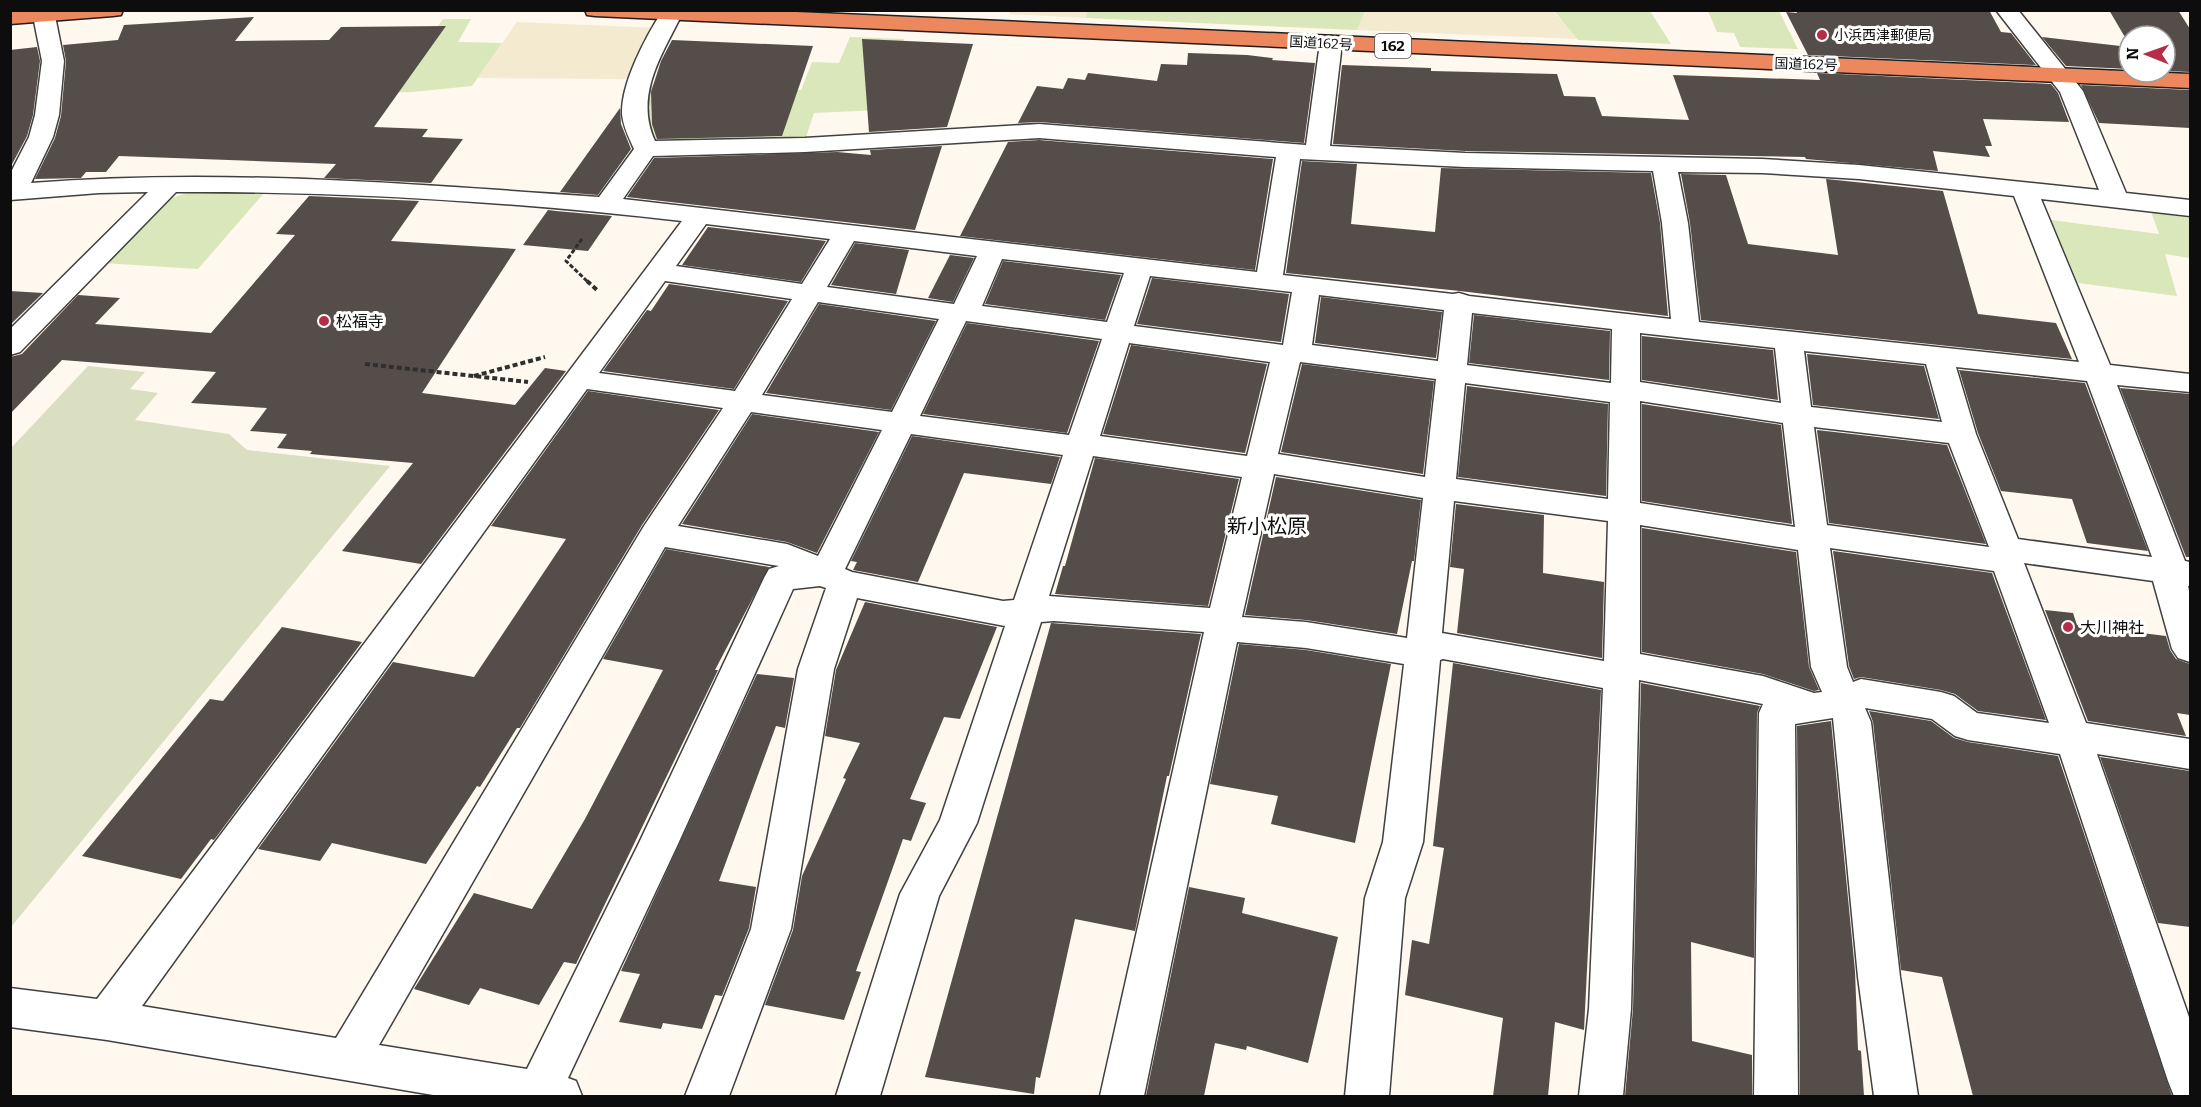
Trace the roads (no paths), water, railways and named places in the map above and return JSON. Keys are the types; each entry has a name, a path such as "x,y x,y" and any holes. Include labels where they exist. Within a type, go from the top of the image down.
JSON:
{"highway":[{"path":"10,18 113,10"},
{"name":"国道162号","path":"595,10 2190,81"}],"street":[{"path":"2006,10 2071,91 2116,201"},
{"path":"646,149 636,128 635,97 641,78 671,14"},
{"path":"12,192 41,136 47,115 53,61 44,16"},
{"path":"1317,152 1331,43"},
{"path":"646,149 805,145 1039,132 1289,151 1464,160 1762,166 1859,172 2190,208"},
{"path":"606,205 646,149"},
{"path":"1269,280 1289,151"},
{"path":"1664,164 1676,223 1686,328"},
{"path":"10,346 170,184"},
{"path":"12,192 99,185 323,186 606,205 1459,301 1788,341 2190,383"},
{"path":"2024,189 2099,375 2168,556 2180,573"},
{"path":"107,1020 700,215"},
{"path":"347,1060 656,534 744,400 847,232"},
{"path":"707,1096 771,929 816,669 836,578 901,424 955,316 967,308 993,249"},
{"path":"858,1096 920,894 958,823 1025,611 1140,265"},
{"path":"658,272 1278,354 1307,353 1614,393 1625,391 1737,405 1797,415 1961,435"},
{"path":"1122,1096 1258,466 1285,360 1297,350 1307,284"},
{"path":"1367,1096 1385,898 1404,842 1459,301"},
{"path":"1601,1096 1610,1009 1622,670 1626,321"},
{"path":"1788,341 1829,667 1829,705"},
{"path":"1938,357 1961,435 2073,738 2190,1081"},
{"path":"577,383 744,400 901,424 1061,445 1101,446 1244,467 1273,464 1424,488 1625,512 1799,539 1827,536 2180,573"},
{"path":"656,534 787,555 836,578"},
{"path":"2180,573 2170,583 2190,648"},
{"path":"10,1007 107,1020 549,1095 658,844 781,578 836,578 1003,614 1054,608 1207,620 1238,630 1306,635 1405,651 1443,646 1610,676 1634,666 1829,705 1853,722 1879,977 1896,1096"},
{"path":"1776,1096 1777,713 1829,705 1861,693 1941,706 1968,726 2063,740 2082,737 2190,754"}],"place":[{"name":"小浜西津郵便局","path":"1822,35"},
{"name":"松福寺","path":"324,321"},
{"name":"大川神社","path":"2068,627"}],"district":[{"name":"新小松原","path":"1267,526"}]}
